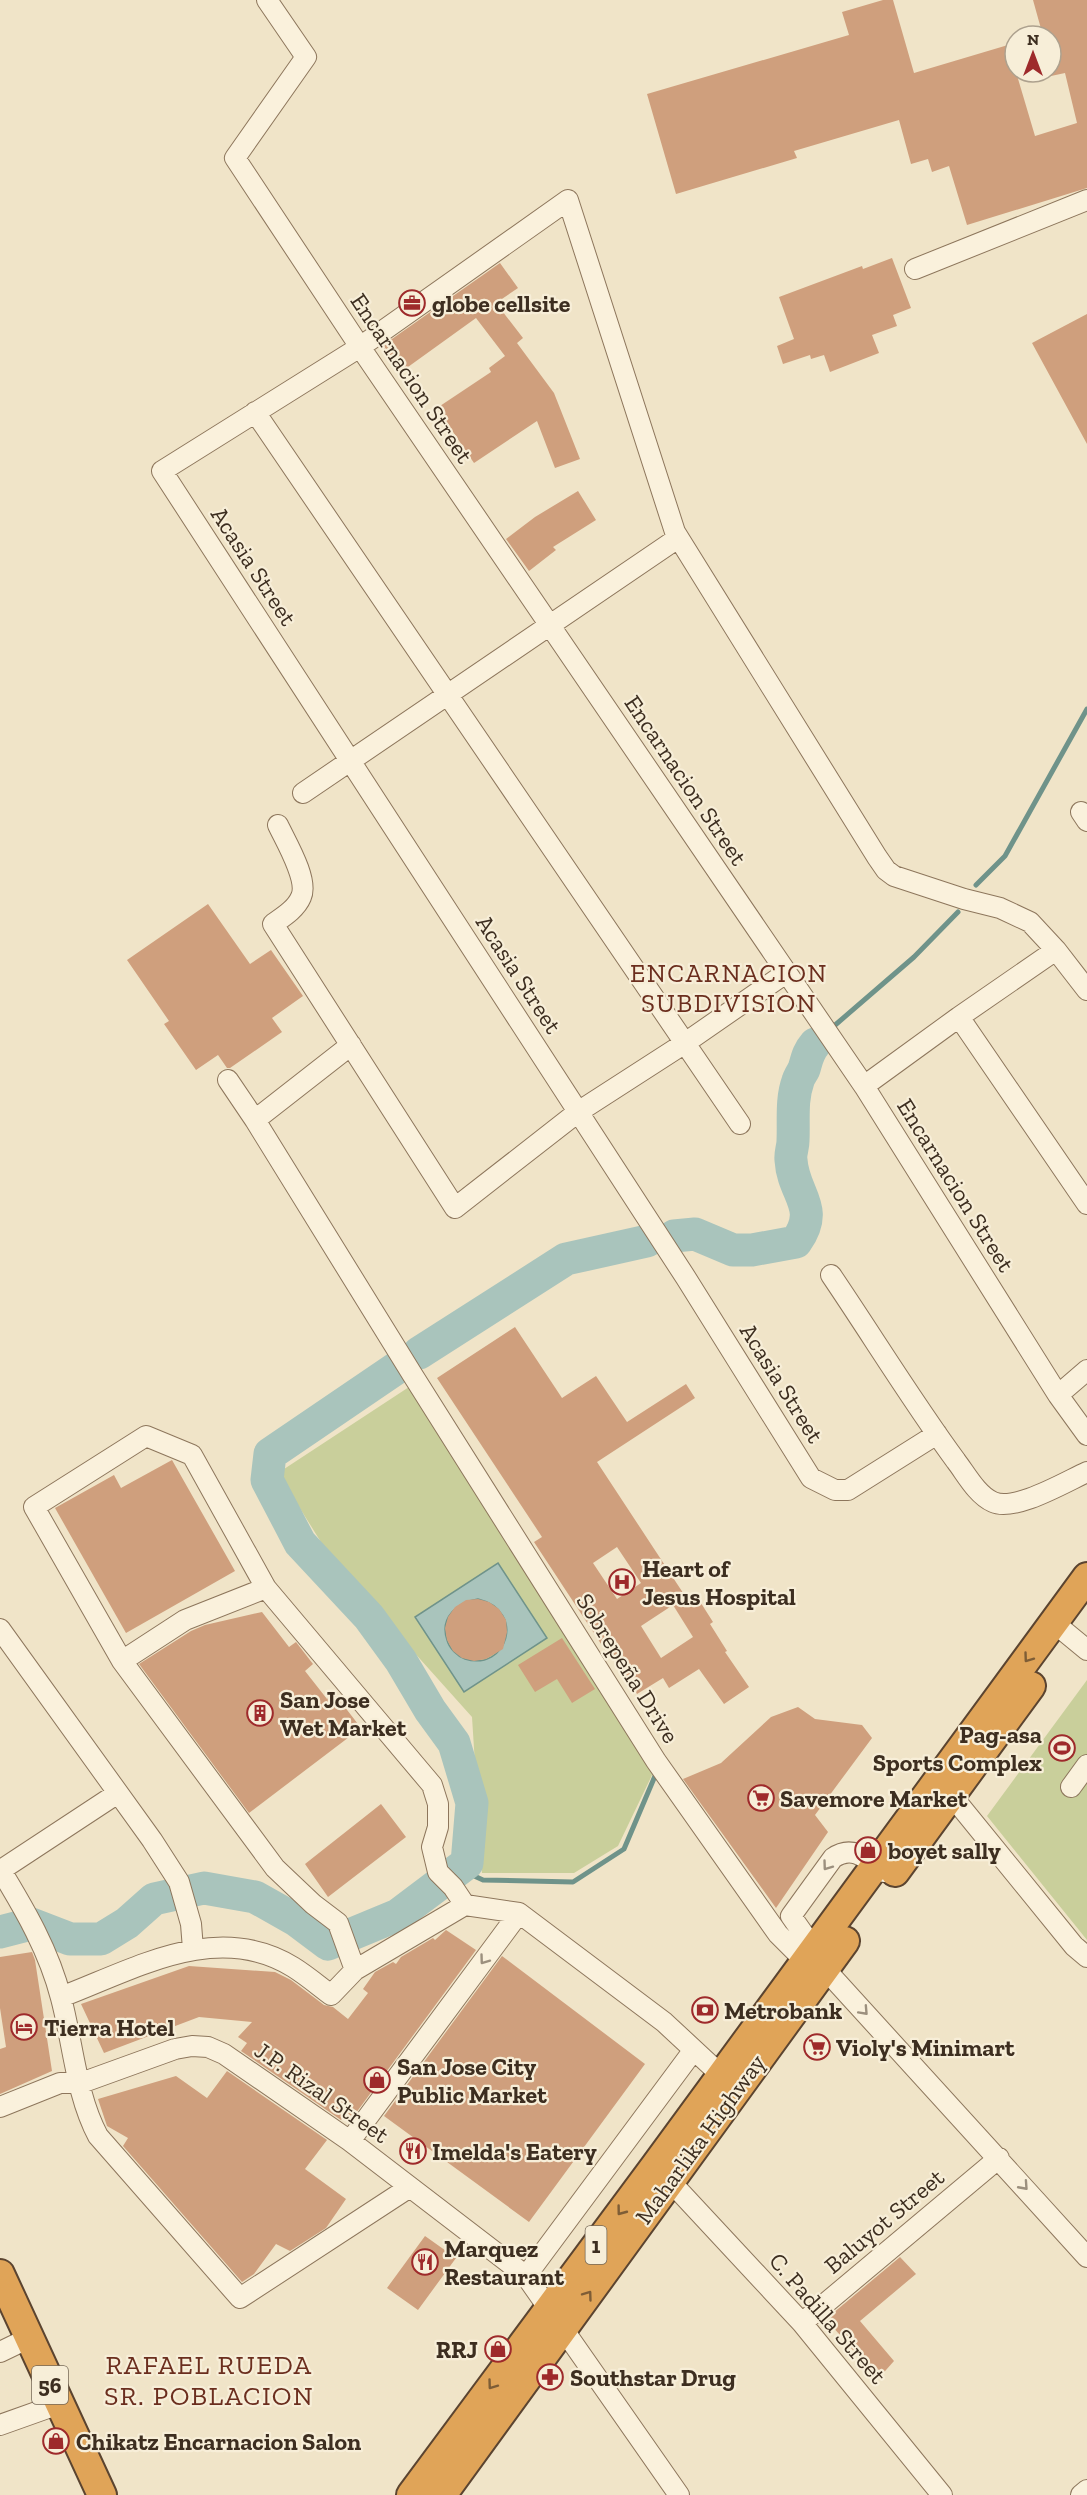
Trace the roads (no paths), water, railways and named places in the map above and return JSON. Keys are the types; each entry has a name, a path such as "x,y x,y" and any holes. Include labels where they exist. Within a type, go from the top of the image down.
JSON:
{"highway":[{"name":"Maharlika Highway","path":"442,2495 655,2166 721,2075 1069,1636 1087,1576"},
{"name":"Maharlika Highway","path":"883,1872 952,1796 1087,1609"},
{"name":"Maharlika Highway","path":"411,2495 669,2180 814,1960"},
{"name":"56","path":"0,2274 102,2495"}],"street":[{"name":"Encarnacion Street","path":"267,0 306,57 235,158 360,347 864,1086 1058,1395 1087,1435"},
{"path":"740,1124 255,412 360,347 568,200 678,538 886,870 903,879 1010,912 1030,922 1056,950 1087,990"},
{"path":"915,269 1087,200"},
{"name":"Acasia Street","path":"255,412 162,471 686,1278 811,1478 835,1490 848,1490 937,1434"},
{"path":"303,793 678,538"},
{"path":"278,825 302,880 302,897 292,910 273,924 455,1208 578,1112 685,1043 786,973"},
{"path":"864,1086 1056,950"},
{"path":"959,1017 1087,1204"},
{"path":"255,1120 351,1045"},
{"name":"Sobrepeña Drive","path":"228,1080 656,1761 778,1934 814,1960"},
{"path":"831,1275 937,1434 972,1482 992,1502 1004,1504 1020,1502 1087,1472"},
{"path":"1058,1395 1087,1370"},
{"path":"352,1962 338,1923 313,1904 275,1868 122,1661 34,1507 146,1436 192,1455 266,1588 432,1785 438,1804 438,1827 432,1847 438,1872 453,1887 465,1905"},
{"path":"122,1661 185,1620 266,1588"},
{"path":"0,1629 179,1882 189,1917 193,1949"},
{"path":"1071,1787 1087,1765"},
{"path":"118,1793 0,1869 46,1951 61,1997 86,2114 98,2136 240,2298 410,2187"},
{"path":"952,1796 1074,1946 1087,1957"},
{"path":"883,1872 852,1851 842,1852 833,1858 791,1917 814,1960 999,2158 1087,2257"},
{"path":"61,1997 180,1952 220,1946 258,1952 293,1967 331,1995 352,1962 465,1905 519,1913 664,2022 721,2075"},
{"path":"350,2141 519,1913"},
{"name":"J.P. Rizal Street","path":"0,2121 66,2095 81,2083 175,2049 192,2046 208,2047 224,2054 350,2141 526,2276 679,2495"},
{"path":"526,2276 693,2050"},
{"name":"J.P. Rizal Street","path":"0,2108 60,2083 81,2083"},
{"name":"Baluyot Street","path":"802,2323 999,2158"},
{"name":"C. Padilla Street","path":"669,2180 802,2323 942,2495"},
{"path":"0,2352 29,2338"},
{"path":"0,2425 59,2404"},
{"path":"1081,2495 1087,2490"}],"water":[{"path":"498,1563 547,1638 464,1692 415,1617","holes":["478,1599 493,1606 503,1615 506,1627 506,1638 500,1649 492,1657 480,1661 459,1656 451,1649 445,1632 452,1612 464,1603"]}],"waterway":[{"path":"976,885 1005,856 1087,709"},
{"path":"834,1026 914,957 958,912"},
{"path":"674,1236 695,1234 733,1250 752,1250 796,1242 803,1230 806,1210 796,1183 791,1160 794,1103 798,1080 815,1044"},
{"path":"419,1353 566,1259 647,1241"},
{"path":"0,1932 31,1924 70,1939 101,1939 127,1923 154,1899 204,1888 255,1897 296,1920 328,1944 398,1915 467,1863 472,1803 454,1743 430,1710 401,1661 369,1617 300,1543 267,1480 270,1454 398,1367"},
{"path":"459,1869 483,1880 573,1882 624,1849 655,1776"}],"place":[{"name":"globe cellsite","path":"412,303"},
{"name":"Heart of Jesus Hospital","path":"622,1582"},
{"name":"San Jose Wet Market","path":"260,1713"},
{"name":"Pag-asa Sports Complex","path":"1062,1748"},
{"name":"Savemore Market","path":"761,1798"},
{"name":"boyet sally","path":"868,1850"},
{"name":"Metrobank","path":"705,2010"},
{"name":"Tierra Hotel","path":"24,2027"},
{"name":"Violy's Minimart","path":"817,2047"},
{"name":"San Jose City Public Market","path":"377,2080"},
{"name":"Imelda's Eatery","path":"413,2151"},
{"name":"Marquez Restaurant","path":"425,2262"},
{"name":"RRJ","path":"498,2349"},
{"name":"Southstar Drug","path":"550,2377"},
{"name":"Chikatz Encarnacion Salon","path":"56,2441"}],"district":[{"name":"ENCARNACION SUBDIVISION","path":"729,988"},
{"name":"RAFAEL RUEDA SR. POBLACION","path":"209,2380"}]}
